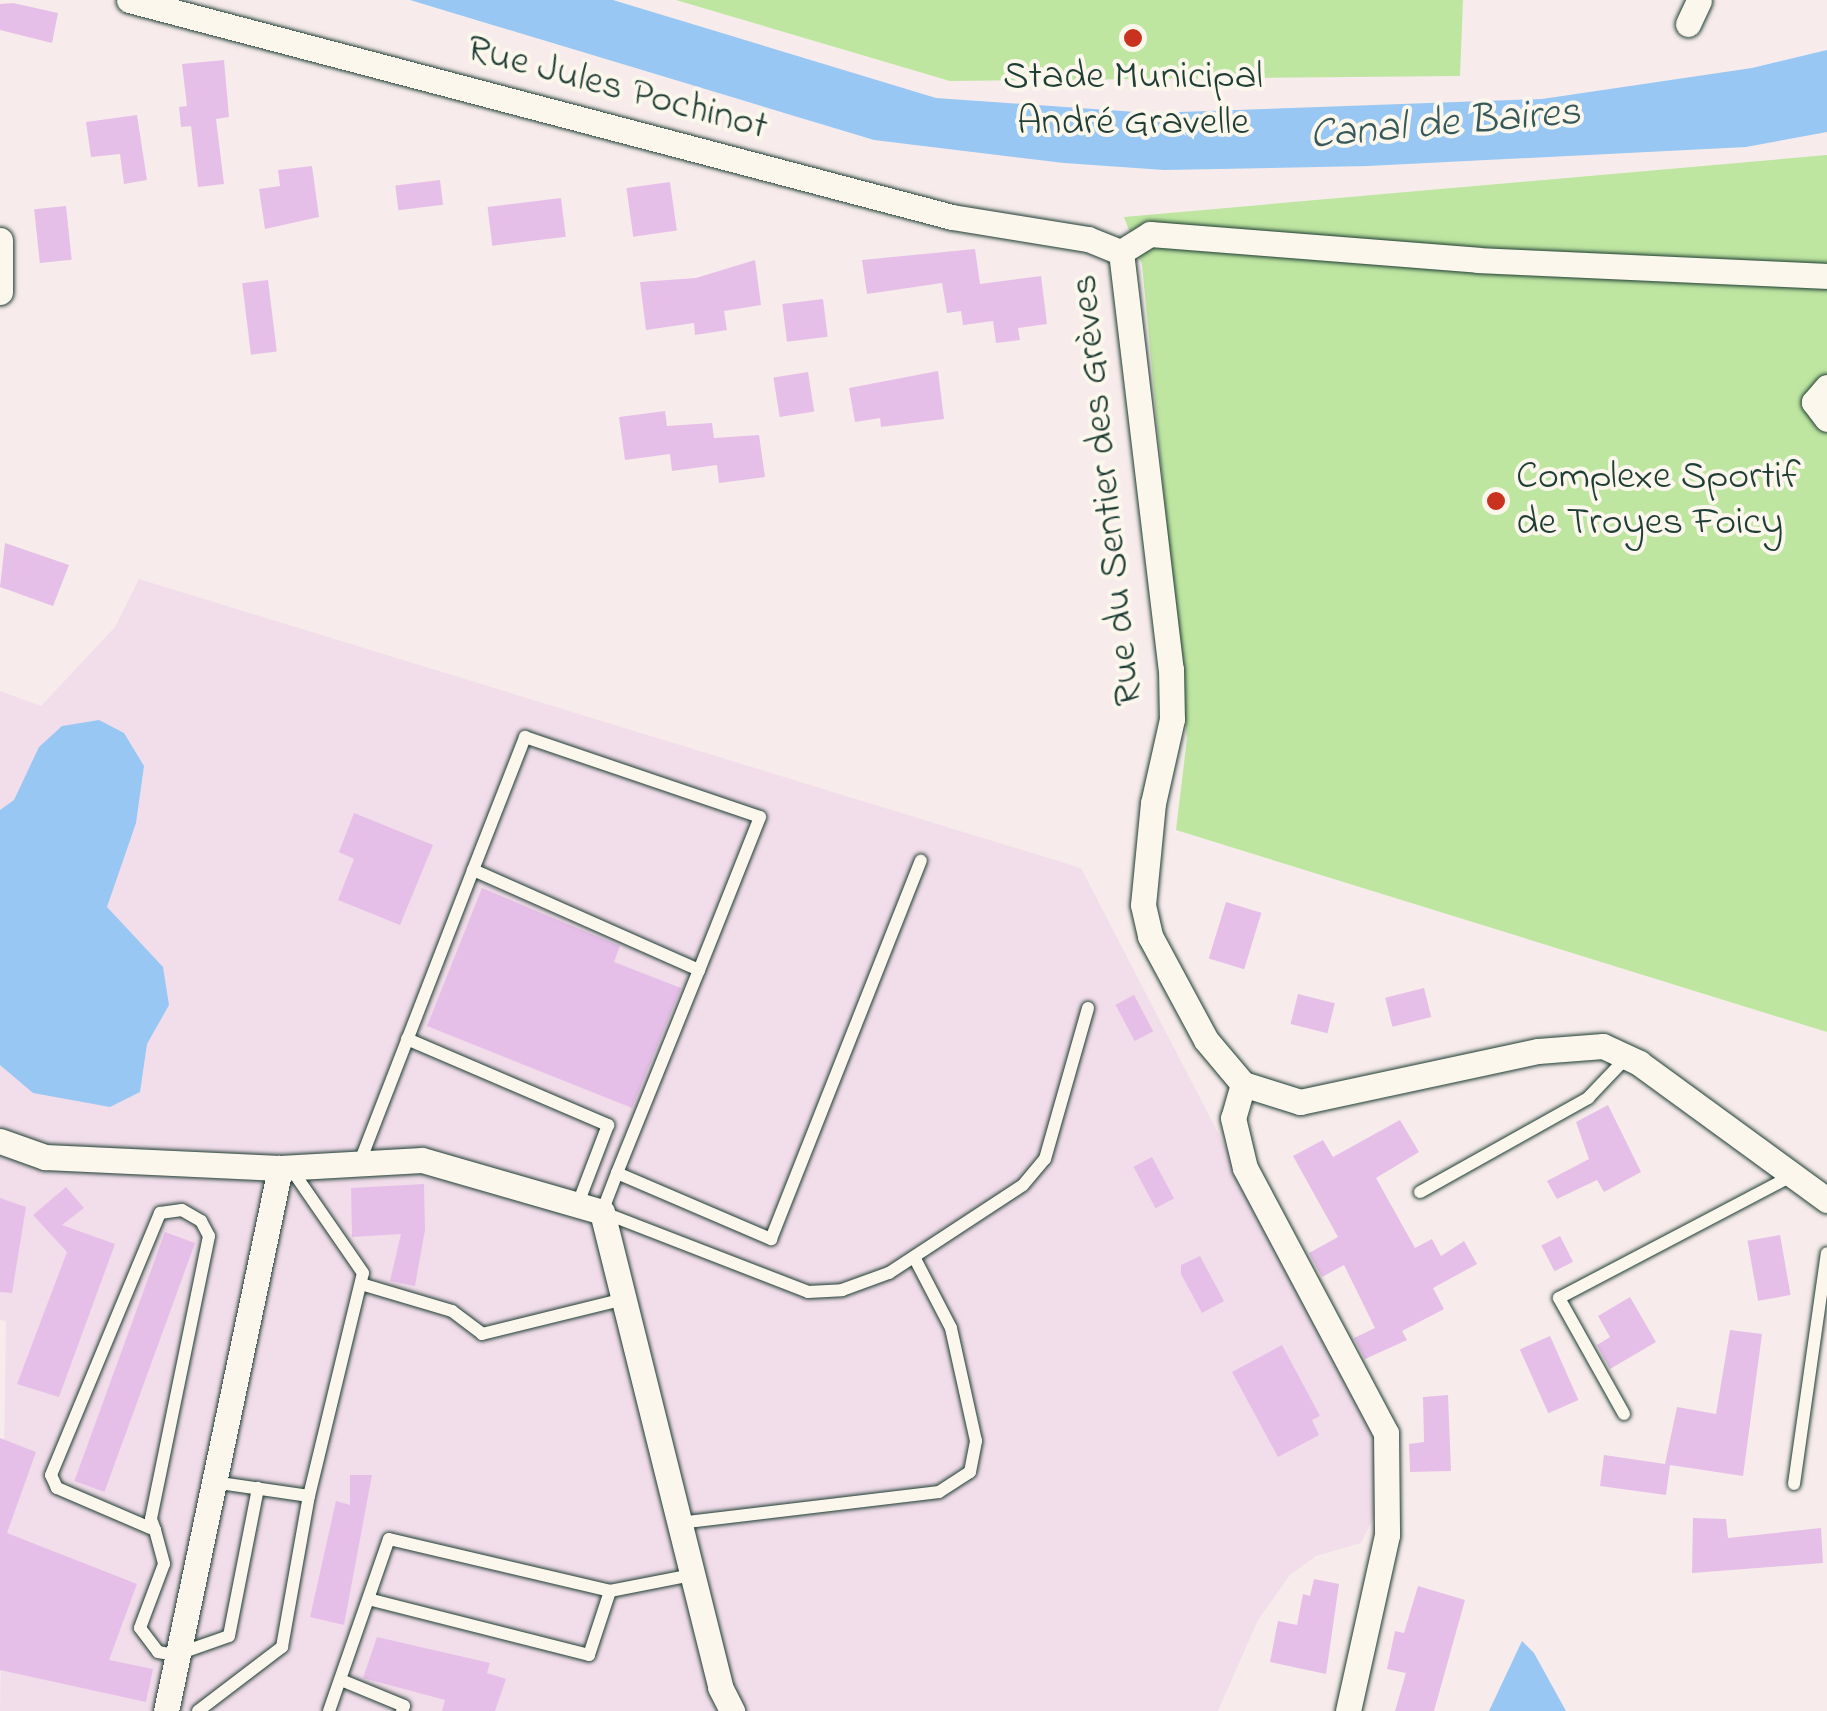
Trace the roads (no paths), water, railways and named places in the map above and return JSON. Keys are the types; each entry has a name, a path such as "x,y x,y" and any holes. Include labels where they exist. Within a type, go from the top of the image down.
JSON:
{"street":[{"name":"Rue Jules Pochinot","path":"129,0 952,218 1088,239"},
{"path":"1688,24 1699,0"},
{"path":"1121,252 1150,234 1478,260 1827,276"},
{"name":"Rue du Sentier des Grèves","path":"1088,239 1121,252 1170,670 1172,720 1151,817 1143,906 1150,936 1172,980 1206,1040 1243,1084"},
{"path":"0,240 0,292"},
{"path":"1827,387 1814,402 1827,419"},
{"path":"1348,1711 1387,1535 1386,1434 1245,1168 1233,1118 1243,1084 1300,1102 1538,1051 1603,1046 1627,1057 1827,1200"},
{"path":"0,1141 45,1158 285,1168 361,1159 422,1160 578,1201 602,1212 692,1574 732,1711"},
{"path":"166,1711 212,1482 285,1168"}],"lane":[{"path":"361,1159 525,737 760,817 602,1212 808,1292 842,1290 914,1257 1023,1185 1045,1159 1088,1008"},
{"path":"618,1174 771,1239 921,860"},
{"path":"473,870 699,970"},
{"path":"407,1039 608,1126 578,1201"},
{"path":"1420,1192 1588,1098 1627,1057"},
{"path":"198,1711 282,1646 309,1496 363,1273 285,1168"},
{"path":"1624,1414 1560,1298 1793,1176"},
{"path":"155,1530 57,1488 50,1475 160,1213 182,1210 201,1220 209,1236 151,1519 155,1530 164,1564 140,1628 158,1652 176,1655 229,1636 258,1488"},
{"path":"1794,1484 1827,1253"},
{"path":"679,1522 939,1492 970,1472 976,1441 951,1328 914,1257"},
{"path":"360,1284 452,1310 482,1334 624,1299"},
{"path":"212,1482 309,1496"},
{"path":"330,1711 372,1600 389,1539 610,1592 692,1574"},
{"path":"372,1600 588,1655 610,1592"},
{"path":"342,1680 404,1706 402,1711"}],"water":[{"name":"Canal de Baires","path":"410,0 613,0 936,98 1150,113 1542,99 1752,68 1827,50 1827,132 1746,147 1368,166 1164,170 1064,163 874,140"},
{"path":"99,720 124,733 144,766 136,823 107,907 163,967 169,1005 147,1044 140,1092 110,1107 33,1093 0,1065 0,810 14,800 39,747 62,726"},
{"path":"1522,1641 1534,1653 1566,1711 1489,1711"}],"place":[{"name":"Stade Municipal André Gravelle","path":"1133,38"},
{"name":"Complexe Sportif de Troyes Foicy","path":"1496,501"}]}
